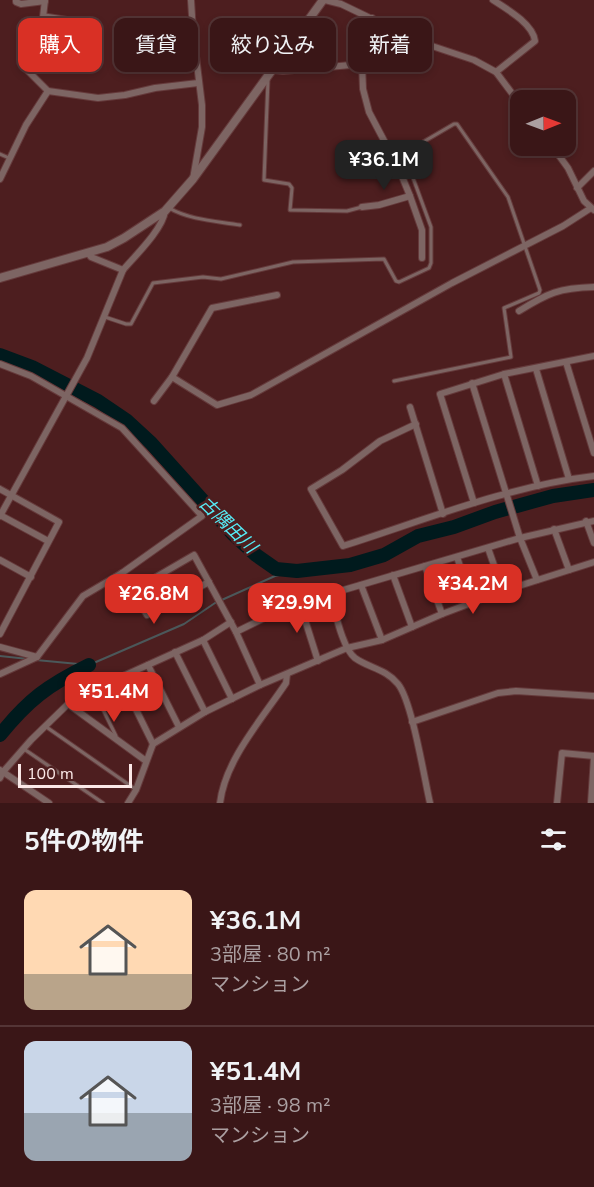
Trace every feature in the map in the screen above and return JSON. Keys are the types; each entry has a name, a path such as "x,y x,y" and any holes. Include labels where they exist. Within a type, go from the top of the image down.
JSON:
{"street":[{"path":"16,0 21,4 45,0 41,18"},
{"path":"191,0 202,105 202,127 193,179"},
{"path":"311,18 324,0 341,4 372,18"},
{"path":"493,0 520,20 534,34 535,41 496,72"},
{"path":"432,46 474,60 496,72 510,91"},
{"path":"29,72 48,91 98,98 198,83"},
{"path":"0,278 88,253 124,238 167,209 193,179 272,72"},
{"path":"362,72 363,89 369,112 399,169 422,230 422,258"},
{"path":"0,179 26,124 48,91"},
{"path":"172,376 217,405 251,395 592,209 584,201 568,168 559,156"},
{"path":"577,188 594,171"},
{"path":"362,207 379,205 410,195"},
{"path":"48,541 0,515 87,358 123,270 154,233 167,209"},
{"path":"88,253 91,257 123,270"},
{"path":"519,311 557,291 568,288 594,287"},
{"path":"154,401 172,376 212,308 277,295"},
{"path":"474,503 440,394 504,374 594,356"},
{"path":"566,362 594,453"},
{"path":"0,364 31,376 122,428 202,516 122,573 83,596 37,657 0,674"},
{"path":"536,369 569,479"},
{"path":"504,374 538,486"},
{"path":"472,383 520,538 537,580"},
{"path":"410,407 443,514"},
{"path":"416,424 380,441 342,470 311,489 343,546 474,503 569,479 594,476"},
{"path":"0,489 59,522 0,634"},
{"path":"236,632 299,601 554,529 590,521 594,543"},
{"path":"554,529 569,570"},
{"path":"488,548 503,591"},
{"path":"132,591 194,555 231,622 260,685"},
{"path":"457,557 472,603"},
{"path":"0,560 31,577"},
{"path":"128,803 136,790 153,744 205,712 260,685 347,648 382,640 503,591 594,562"},
{"path":"425,566 442,614"},
{"path":"122,573 147,615 209,582"},
{"path":"393,575 412,627"},
{"path":"361,585 382,640"},
{"path":"330,594 347,648 354,657 386,673 399,685 412,722 430,803"},
{"path":"299,601 318,661"},
{"path":"49,803 1,773 45,726 68,704 93,690 203,640 231,622"},
{"path":"203,640 232,699"},
{"path":"0,647 37,657"},
{"path":"176,652 205,712"},
{"path":"148,665 179,727"},
{"path":"220,803 221,788 233,762 286,683 287,674"},
{"path":"120,677 153,744"},
{"path":"412,722 498,693 516,691 577,697 594,696"},
{"path":"68,704 146,761"},
{"path":"557,803 562,753 594,756 591,803"}],"lane":[{"path":"43,14 66,18"},
{"path":"268,78 264,180 289,184 292,188 290,210 347,211 362,207"},
{"path":"104,317 131,324 153,284 203,277 221,279 293,262 384,259 396,281 399,282 425,271 431,263 431,226 405,156 406,152 457,124 508,197 540,290 539,293 504,308 511,357 394,381"},
{"path":"0,154 9,158"},
{"path":"167,209 195,218 240,225"},
{"path":"93,690 118,741"},
{"path":"45,726 136,790"},
{"path":"24,748 103,803"}],"waterway":[{"name":"古隅田川","path":"0,355 32,367 98,401 126,420 151,443 233,534 276,569 297,571 350,565 384,555 418,536 454,527 495,512 553,496 594,490"},
{"path":"36,660 89,665 184,624 215,603 275,576 297,571"},
{"path":"0,656 28,659"},
{"path":"0,735 40,694 89,665"}]}
